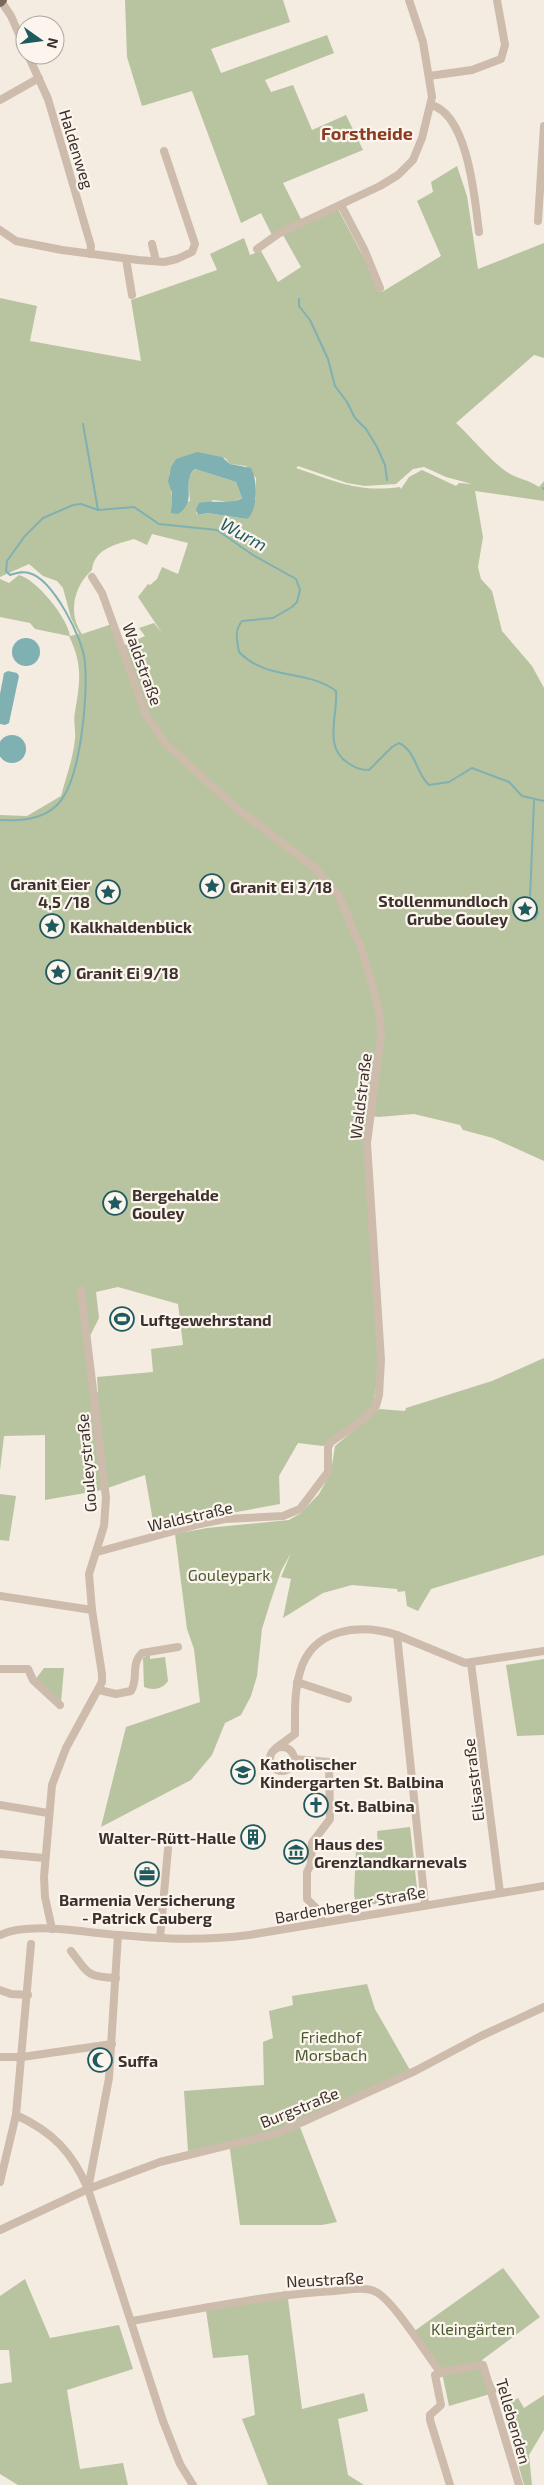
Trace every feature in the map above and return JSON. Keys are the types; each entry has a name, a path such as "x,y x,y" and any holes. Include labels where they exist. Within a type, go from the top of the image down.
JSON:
{"street":[{"path":"257,249 278,234 380,186 406,168 418,151 431,105 429,76 423,42 409,0"},
{"path":"429,76 472,70 501,59 505,45 497,0"},
{"path":"1,1 15,25"},
{"name":"Haldenweg","path":"33,65 39,78 91,246 90,254"},
{"path":"0,100 39,78"},
{"path":"431,105 443,110 449,117 461,143 474,190 479,232"},
{"path":"538,221 544,126"},
{"path":"0,230 16,241 90,254 156,261 186,256 192,252 195,244 164,151"},
{"path":"341,205 356,232 380,288"},
{"path":"152,244 156,261"},
{"path":"126,259 132,295"},
{"name":"Waldstraße","path":"92,577 102,593 146,715 166,744 234,807 315,868 339,896 362,950 378,1004 380,1026 377,1071 368,1143 381,1360 376,1406 364,1419 331,1442 328,1447 328,1472 300,1509 284,1516 225,1519 200,1524 97,1552"},
{"name":"Gouleystraße","path":"52,1930 45,1897 44,1858 48,1813 57,1768 82,1717 99,1690 102,1674 92,1610 89,1574 97,1552 106,1513 106,1498 81,1290"},
{"path":"0,1596 92,1610"},
{"path":"295,1734 276,1748 269,1758 275,1769 287,1770 294,1758 295,1734 297,1682 300,1670 312,1649 334,1634 359,1628 382,1631 397,1635 456,1660 472,1663 544,1651"},
{"path":"397,1635 425,1904"},
{"path":"99,1690 116,1694 131,1692 134,1683 135,1665 142,1653 178,1647"},
{"name":"Elisastraße","path":"472,1663 500,1893"},
{"path":"0,1669 28,1669 33,1680 60,1704"},
{"path":"297,1682 348,1699"},
{"path":"276,1748 282,1746 288,1748 294,1758"},
{"path":"294,1758 329,1762 330,1819 312,1843 311,1864 307,1872 307,1899 320,1912 322,1922"},
{"path":"0,1805 48,1813"},
{"path":"160,1938 168,1849"},
{"path":"0,1854 44,1858"},
{"name":"Bardenberger Straße","path":"0,1935 20,1930 52,1930 118,1936 206,1940 544,1886"},
{"path":"88,2189 109,2078 118,1936"},
{"path":"0,2182 16,2115 31,1944"},
{"path":"71,1951 89,1974 116,1978"},
{"path":"0,1990 10,1994 28,1995"},
{"name":"Burgstraße","path":"0,2230 88,2189 160,2162 278,2133 407,2075 481,2036 544,2007"},
{"path":"0,2057 22,2057 112,2044"},
{"path":"16,2115 36,2124 68,2152 88,2189 174,2450 193,2485"},
{"name":"Neustraße","path":"130,2321 290,2293 371,2290 383,2296 442,2373"},
{"name":"Tellebenden","path":"442,2373 483,2365 519,2485"},
{"path":"442,2373 435,2375 441,2404 430,2415 430,2420 450,2485"}],"green space":[{"path":"125,0 283,0 290,22 211,49 221,73 327,35 334,53 265,80 271,92 293,85 312,130 346,115 363,150 283,183 304,225 338,209 382,292 441,256 417,201 433,192 431,182 457,166 467,196 478,269 544,243 544,358 534,355 456,423 508,473 539,487 544,481 544,501 475,491 483,537 478,567 481,579 492,591 502,631 532,666 544,688 544,1161 493,1138 463,1130 460,1125 414,1114 378,1117 368,1115 364,1135 378,1337 378,1376 373,1404 364,1417 323,1446 298,1443 279,1476 280,1504 154,1527 145,1475 102,1490 45,1500 45,1435 4,1436 0,1470 0,815 27,816 61,796 74,746 74,715 79,674 77,656 69,636 35,629 30,623 0,617 0,579 9,583 19,575 26,578 50,600 64,619 70,636 79,634 71,618 63,588 57,581 43,576 29,564 0,577 0,298 37,306 30,341 141,361 131,300 217,270 210,254 244,238 250,255 261,251 278,282 301,267 283,235 272,235 261,213 241,223 192,91 142,106 127,57","holes":["225,458 230,464 246,466 256,478 256,498 247,519 207,513 198,515 196,513 213,500 231,502 242,498 236,482 195,469 188,478 190,501 171,507 172,497 169,473","298,466 347,483 365,486 396,484 413,469 424,467 446,477 472,484 459,483 456,486 422,470 409,477 401,489 400,487 359,487 347,485 296,468","152,534 188,543 178,574 162,567 157,579 150,585 148,584 138,597 162,633 154,623 139,628 145,636 123,646 146,713 168,744 145,715 112,624 82,634 75,618 74,609 80,584 92,570 101,552 113,545 134,539 147,545","118,1287 178,1304 183,1345 151,1349 153,1372 97,1377 98,1392 90,1392 89,1338 99,1318 96,1292"]},
{"name":"Gouleypark","path":"544,1358 544,1555 431,1589 418,1611 407,1606 405,1591 398,1592 397,1589 352,1585 323,1593 283,1618 291,1579 281,1577 291,1553 281,1571 270,1603 262,1629 257,1676 251,1696 241,1715 225,1723 212,1755 191,1780 101,1827 126,1727 200,1702 194,1649 187,1629 175,1534 207,1528 289,1520 301,1513 319,1494 331,1472 335,1446 379,1409 405,1411 406,1408 492,1381"},
{"path":"0,1494 16,1496 9,1541 0,1540"},
{"path":"150,1654 150,1659 165,1657 168,1681 163,1686 151,1689 144,1687 143,1658"},
{"path":"544,1659 544,1735 517,1736 506,1665"},
{"path":"44,1668 64,1668 61,1702 35,1680"},
{"path":"410,1827 418,1897 356,1907 354,1894 356,1849 378,1847 377,1831"},
{"name":"Friedhof Morsbach","path":"367,1984 375,2009 410,2070 298,2122 337,2222 322,2225 240,2225 229,2142 188,2151 184,2091 264,2085 263,2042 273,2038 269,2011 293,2005 292,1996"},
{"name":"Kleingärten","path":"503,2268 540,2317 482,2360 497,2392 449,2406 442,2373 413,2332"},
{"path":"25,2279 50,2338 119,2325 133,2369 67,2390 80,2469 123,2463 128,2485 18,2485 0,2474 0,2384 12,2382 9,2350 0,2350 0,2296"},
{"path":"287,2291 302,2409 364,2393 368,2411 338,2419 348,2475 364,2485 268,2485 242,2419 255,2415 248,2355 213,2358 205,2304"},
{"path":"544,2395 544,2430 529,2455 532,2485 524,2485 502,2407 518,2398 524,2408"}],"water":[{"path":"197,452 222,457 230,464 251,468 255,480 256,495 251,515 247,519 207,513 198,515 196,509 199,503 234,501 242,498 236,482 195,469 189,480 189,497 184,509 178,514 171,513 172,493 168,481 171,467 176,459"},
{"path":"26,638 36,642 40,652 36,662 26,666 16,662 12,652 16,642"},
{"path":"8,671 17,673 19,676 9,723 5,725 0,724 0,694 4,673"},
{"path":"12,735 22,739 26,749 22,759 12,763 2,759 -2,749 2,739"}],"waterway":[{"path":"299,299 299,306 310,320 328,359 335,386 347,402 355,418 366,429 377,447 385,465 387,480"},
{"path":"83,424 98,510"},
{"name":"Wurm","path":"0,820 38,817 51,810 65,794 77,759 84,716 86,678 85,663 79,640 66,612 48,586 29,573 22,572 10,575 6,571 7,561 24,537 43,518 73,505 81,504 98,510 134,507 159,524 217,530 253,555 296,579 300,590 297,602 292,607 273,618 242,621 237,632 239,652 250,661 262,667 313,680 325,684 336,691 334,740 340,756 348,763 363,770 369,770 392,747 399,743 413,757 424,780 429,785 449,782 472,768 509,782 522,796 544,801"},
{"path":"530,898 534,801"},
{"path":"534,905 538,913 535,919"}],"place":[{"name":"Granit Ei 3/18","path":"212,886"},
{"name":"Granit Eier 4,5 /18","path":"108,892"},
{"name":"Stollenmundloch Grube Gouley","path":"525,909"},
{"name":"Kalkhaldenblick","path":"52,926"},
{"name":"Granit Ei 9/18","path":"58,972"},
{"name":"Bergehalde Gouley","path":"115,1203"},
{"name":"Luftgewehrstand","path":"122,1319"},
{"name":"Katholischer Kindergarten St. Balbina","path":"243,1772"},
{"name":"St. Balbina","path":"316,1805"},
{"name":"Walter-Rütt-Halle","path":"253,1837"},
{"name":"Haus des Grenzlandkarnevals","path":"296,1852"},
{"name":"Barmenia Versicherung - Patrick Cauberg","path":"147,1874"},
{"name":"Suffa","path":"100,2060"}],"district":[{"name":"Forstheide","path":"367,133"}]}
